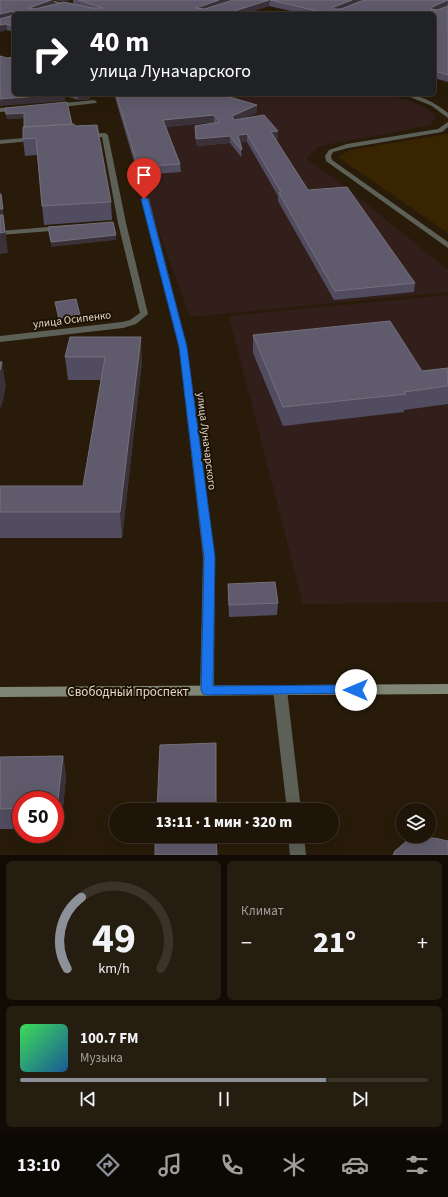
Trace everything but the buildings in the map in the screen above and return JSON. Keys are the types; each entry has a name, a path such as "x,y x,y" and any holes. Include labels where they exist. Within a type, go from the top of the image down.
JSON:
{"main road":[{"name":"Свободный проспект","path":"0,692 448,689"}],"street":[{"path":"46,0 78,8"},
{"path":"52,9 71,2"},
{"path":"414,96 434,105 448,116"},
{"path":"47,106 94,102"},
{"path":"0,110 24,108"},
{"path":"448,124 440,131 346,146 331,151 328,156 329,161 448,246"},
{"name":"улица Осипенко","path":"0,340 123,325 133,322 144,314 119,224 105,135 81,136"},
{"path":"0,142 42,139"},
{"name":"улица Луначарского","path":"144,199 184,355 209,557 207,690"},
{"path":"0,233 69,228"},
{"path":"280,690 293,803"},
{"path":"297,843 298,855"}],"shaded area":[{"path":"154,96 232,96 184,103"},
{"path":"232,96 393,96 412,101 432,112 435,118 430,125 320,146 306,158 353,193 448,270 448,292 190,317 138,175 123,123 247,111"},
{"path":"448,134 448,233 338,157 350,150"},
{"path":"448,295 448,602 303,604 229,316"}],"route":[{"path":"144,199 183,347 209,557 207,690 356,690"}]}
